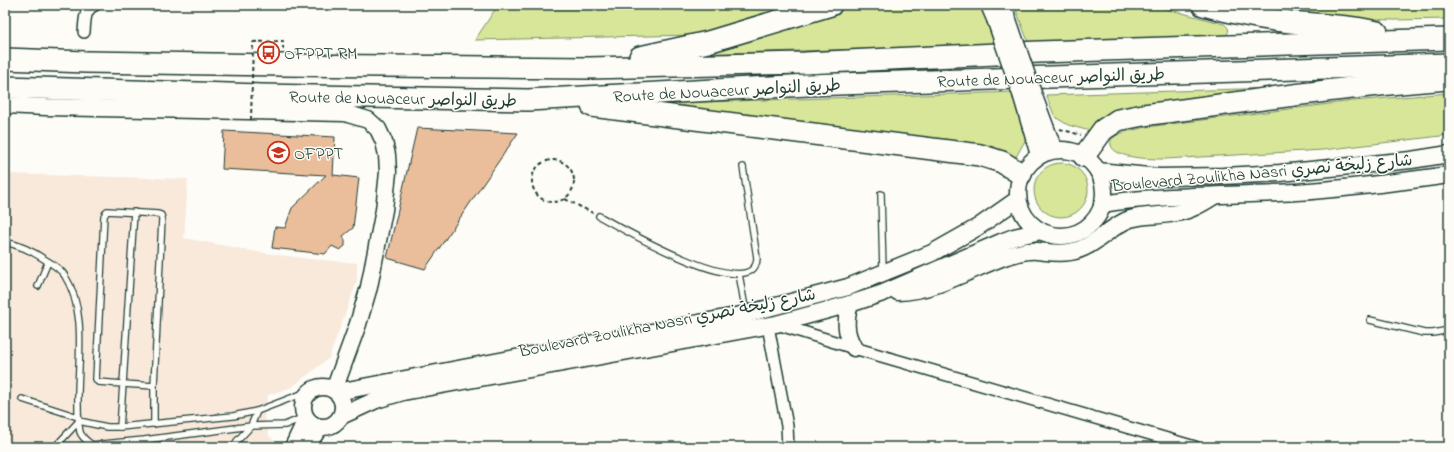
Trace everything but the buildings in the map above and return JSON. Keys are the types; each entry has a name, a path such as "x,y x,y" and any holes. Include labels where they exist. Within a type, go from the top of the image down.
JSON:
{"highway":[{"path":"589,68 708,42 831,5"},
{"path":"1203,5 1248,16 1367,29 1407,40"},
{"name":"Route de Nouaceur طريق النواصر","path":"5,59 282,66 589,68 806,63 1032,52 1449,39"},
{"name":"Route de Nouaceur طريق النواصر","path":"5,87 261,95 528,100 808,85 1449,64"},
{"path":"1085,146 1103,130 1118,120 1151,114 1353,87 1449,79"},
{"path":"528,100 697,118 980,155 1002,162 1021,174"}],"street":[{"path":"84,32 85,18 88,10 95,5"},
{"path":"998,11 1029,98 1046,152"},
{"path":"1029,98 1047,131 1046,152"},
{"path":"5,105 345,113 368,120 378,130 384,142 387,155 388,172 382,217 369,287 358,324 343,362 325,390 307,395 304,402 303,409 310,421 306,447"},
{"path":"1085,146 1090,160 1098,171 1104,193 1102,204 1095,220 1082,231 1066,236 1057,236 1041,232 1025,218 1019,206 1017,190 1021,174 1029,163 1046,152 1064,149 1075,151 1085,146"},
{"name":"Boulevard Zoulikha Nasri شارع زليخة نصري","path":"1098,171 1159,177 1223,176 1303,171 1411,160 1449,154"},
{"name":"Boulevard Zoulikha Nasri شارع زليخة نصري","path":"1102,204 1143,198 1297,192 1380,184 1449,175"},
{"path":"883,293 903,292 927,287 1007,256 1026,251 1061,253 1078,251 1094,244 1118,226 1131,219 1180,212 1196,206 1214,196"},
{"name":"Boulevard Zoulikha Nasri شارع زليخة نصري","path":"325,390 746,314 848,287 932,253 956,241 1018,199"},
{"name":"Boulevard Zoulikha Nasri شارع زليخة نصري","path":"310,421 327,427 334,424 341,416 376,400 403,392 772,325 850,304 883,293 1001,242 1021,235 1041,232"},
{"path":"850,304 846,323 846,332 849,341 854,348"},
{"path":"788,447 787,426 772,325 1195,447"},
{"path":"325,390 343,402 341,416"},
{"path":"293,447 310,421"}],"lane":[{"path":"599,216 690,262 717,270 739,274 749,272 753,270 757,263 742,167"},
{"path":"881,194 883,273"},
{"path":"154,386 98,382 96,379 104,216 107,212 158,214 161,215 162,219 154,386 154,424"},
{"path":"120,427 134,212"},
{"path":"5,242 31,250 48,262 64,274 73,292 78,313 78,386 80,431 83,438 90,446 251,426 285,425 310,421"},
{"path":"38,286 48,262"},
{"path":"739,274 746,314"},
{"path":"1370,320 1424,332 1433,333 1449,330"},
{"path":"22,399 79,419 107,427 120,427 233,416 256,411 325,390"},
{"path":"234,447 237,441 251,426 256,411"},
{"path":"55,447 79,419"}],"path":[{"path":"251,120 253,42 283,41"},
{"path":"1047,131 1056,128 1085,146"},
{"path":"564,198 569,194 574,183 574,177 568,167 558,161 546,161 533,173 532,185 537,195 553,202 564,198 599,216"}],"shaded area":[{"path":"5,174 188,179 184,238 257,252 357,263 357,281 329,358 292,387 268,395 264,416 269,436 276,442 276,447 5,447"}],"green space":[{"path":"498,5 792,5 693,35 475,40"},
{"path":"852,5 983,5 997,45 696,54"},
{"path":"1014,5 1152,5 1224,24 1228,28 1228,33 1225,36 1029,44"},
{"path":"1222,5 1449,5 1449,19 1342,19"},
{"path":"1306,87 1090,131 1068,125 1055,117 1046,95"},
{"path":"1015,92 1027,137 1016,157 997,149 641,104"},
{"path":"1449,93 1449,135 1323,150 1165,159 1126,156 1114,150 1111,144 1112,139 1117,135 1146,127 1353,101"},
{"path":"1061,163 1071,165 1080,171 1086,180 1088,190 1086,200 1080,209 1071,215 1061,217 1051,215 1042,209 1036,200 1034,190 1036,180 1042,171 1051,165"}],"place":[{"name":"OFPPT RM","path":"268,53"},
{"name":"OFPPT","path":"279,153"}]}
